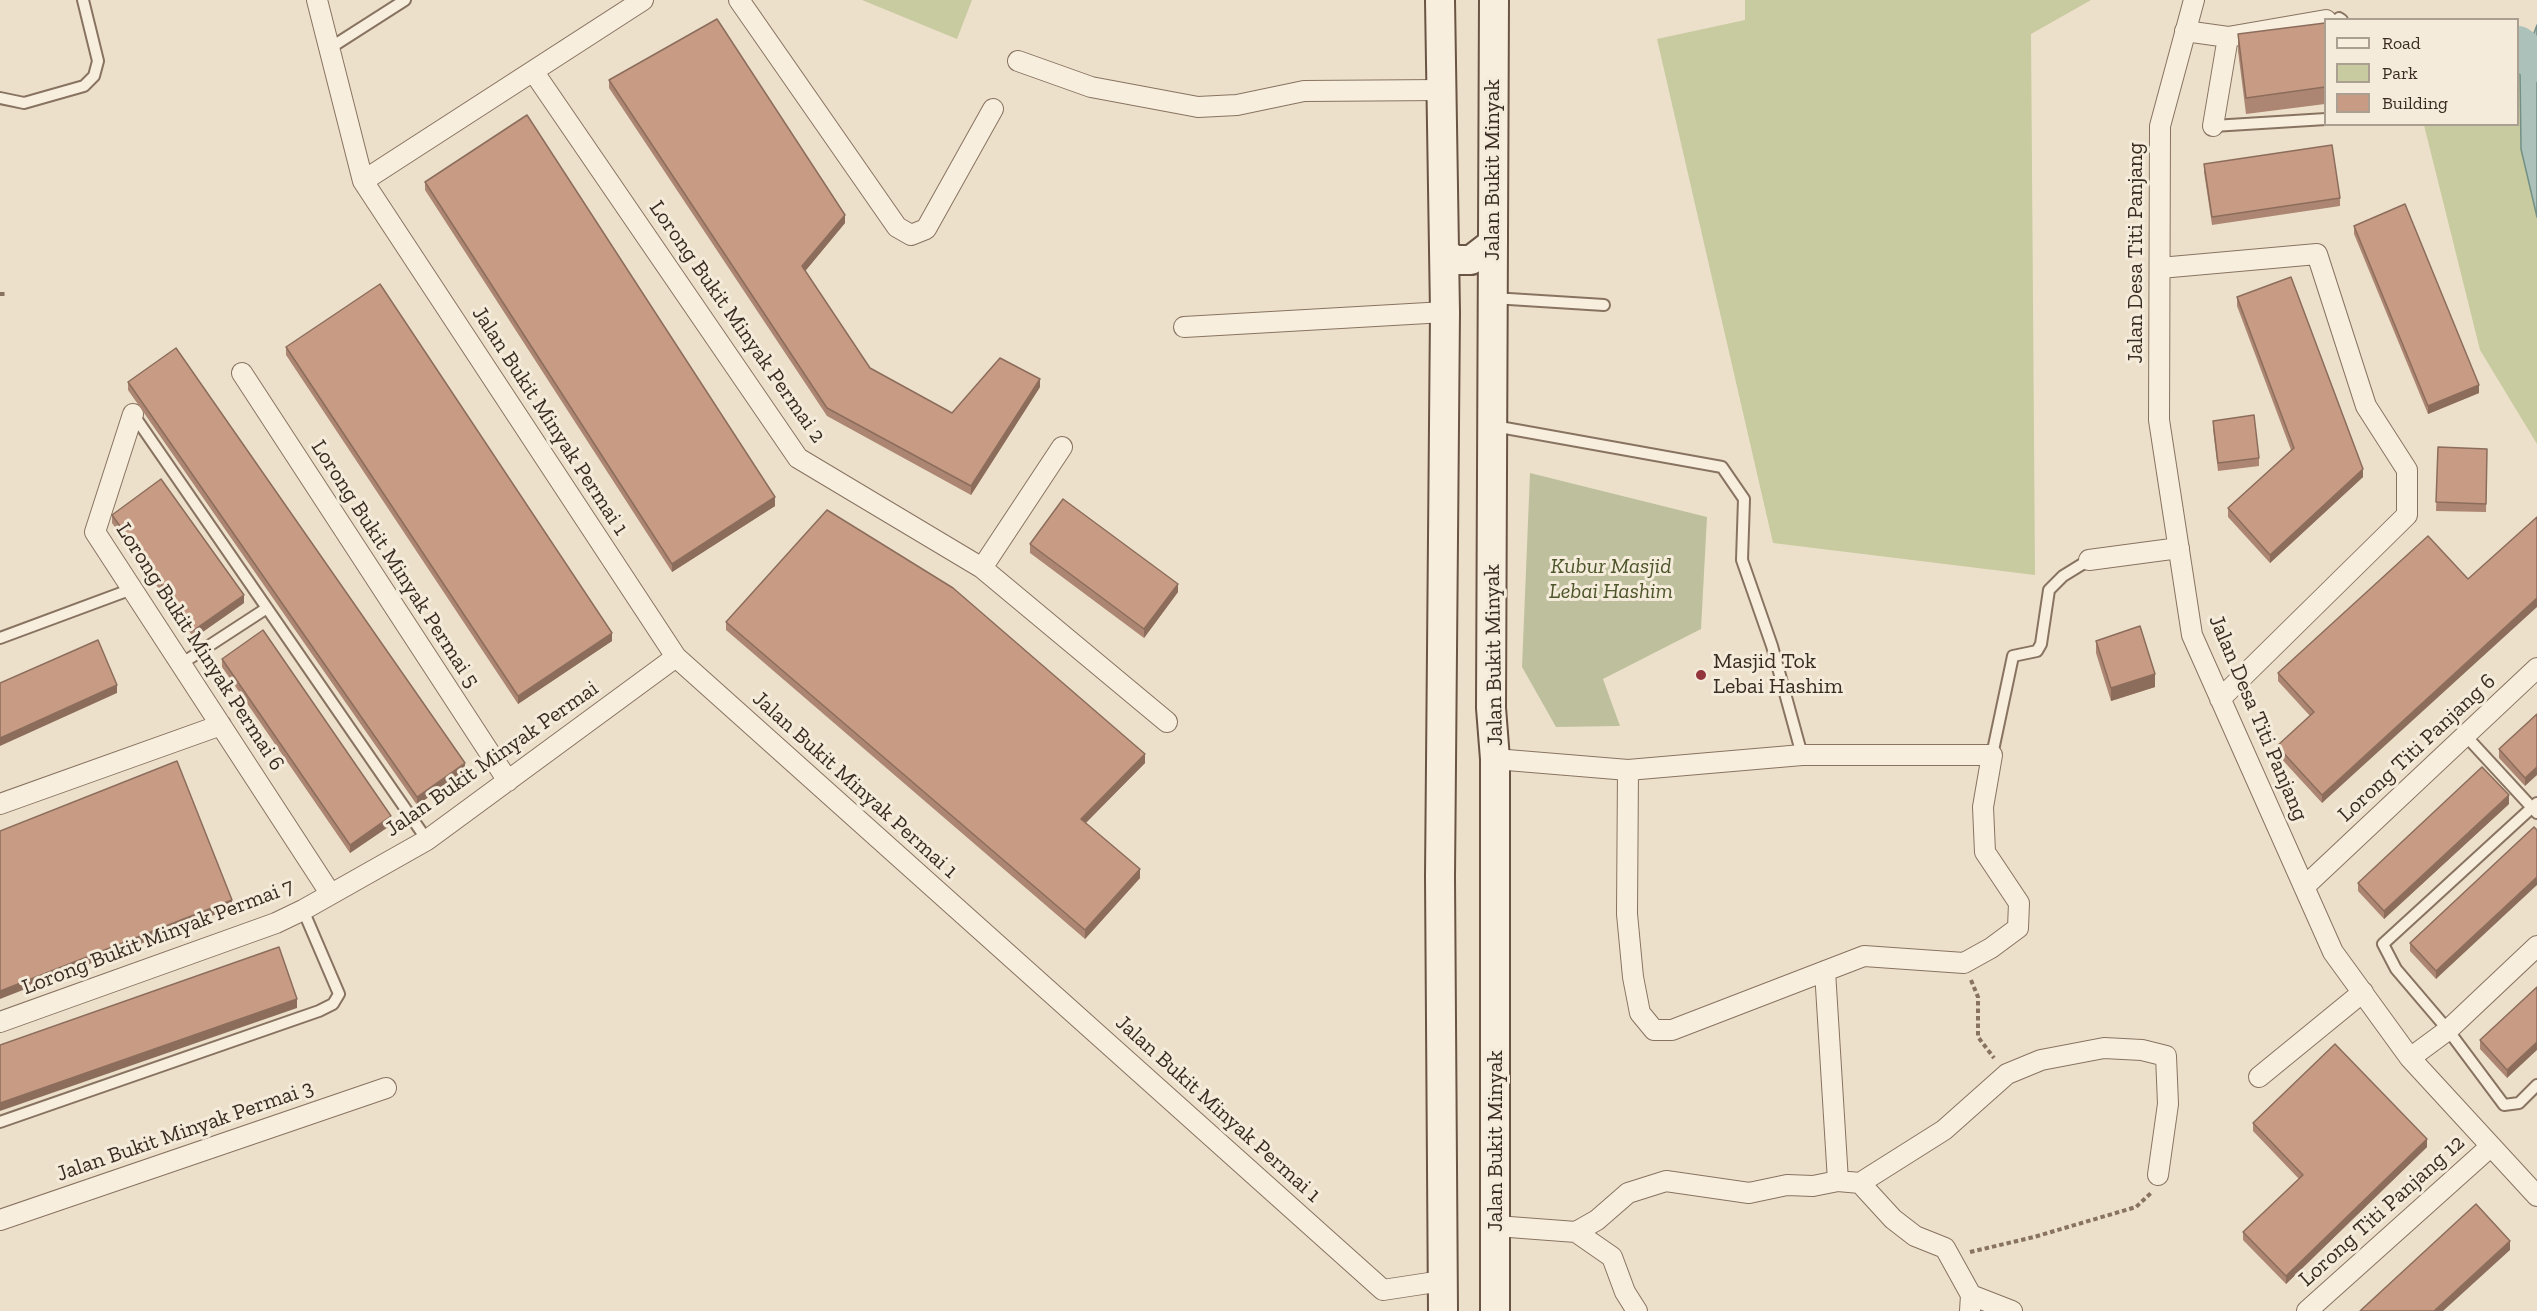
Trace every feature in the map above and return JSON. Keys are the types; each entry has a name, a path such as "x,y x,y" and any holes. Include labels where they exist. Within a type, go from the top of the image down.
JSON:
{"main road":[{"path":"1440,0 1445,312 1440,864 1443,1311"},
{"name":"Jalan Bukit Minyak","path":"1494,0 1494,426 1491,708 1495,759 1495,1311"},
{"path":"1444,250 1453,260 1471,260 1493,243"},
{"path":"1445,312 1460,299 1479,297 1493,304"}],"street":[{"name":"Jalan Bukit Minyak Permai 1","path":"317,0 363,181 676,657 1383,1290 1442,1281"},
{"path":"363,181 643,0"},
{"path":"739,0 897,227 911,235 926,228 993,109"},
{"name":"Jalan Desa Titi Panjang","path":"2194,0 2160,126 2159,420 2192,635 2333,952 2410,1058 2537,1196"},
{"path":"2185,31 2228,37 2324,21"},
{"path":"2213,126 2228,37"},
{"path":"1017,61 1091,87 1198,107 1237,105 1304,91 1442,90"},
{"name":"Lorong Bukit Minyak Permai 2","path":"533,71 798,458 982,568 1167,722"},
{"path":"2160,268 2317,254 2366,406 2407,470 2407,515 2220,699"},
{"path":"1184,327 1445,312"},
{"name":"Lorong Bukit Minyak Permai 5","path":"242,373 508,781"},
{"name":"Lorong Bukit Minyak Permai 6","path":"133,414 95,532 330,893"},
{"path":"982,568 1062,447"},
{"path":"2089,560 2179,548"},
{"name":"Jalan Bukit Minyak Permai","path":"330,893 427,840 676,657"},
{"name":"Lorong Titi Panjang 6","path":"2304,887 2537,668"},
{"path":"0,804 221,725"},
{"path":"1495,759 1628,770 1802,755 1992,755 1983,807 1985,852 2019,903 2018,928 1991,948 1964,963 1864,956 1672,1030 1654,1030 1640,1013 1630,946 1627,914 1628,770"},
{"name":"Lorong Bukit Minyak Permai 7","path":"0,1022 276,923 330,893"},
{"path":"2410,1058 2448,1030 2537,946"},
{"path":"1825,971 1838,1181"},
{"path":"2259,1077 2363,992"},
{"path":"1576,1232 1597,1220 1628,1193 1666,1181 1749,1193 1787,1185 1813,1186 1838,1181 1860,1183 1944,1130 2007,1074 2042,1060 2104,1048 2165,1054 2168,1104 2158,1175"},
{"name":"Jalan Bukit Minyak Permai 3","path":"0,1220 386,1088"},
{"name":"Lorong Titi Panjang 12","path":"2307,1311 2490,1147"},
{"path":"1860,1183 1893,1220 1915,1236 1945,1248 1971,1303 2012,1311"},
{"path":"1496,1226 1576,1232 1612,1257 1625,1292 1637,1311"}],"lane":[{"path":"0,98 24,103 84,86 94,76 98,61 83,0"},
{"path":"330,48 405,0"},
{"path":"2213,126 2324,119"},
{"path":"1493,304 1604,305"},
{"path":"133,414 427,840"},
{"path":"1494,426 1722,467 1744,499 1742,560 1772,646 1802,755"},
{"path":"1992,755 2013,656 2037,651 2041,644 2049,590 2063,576 2089,560"},
{"path":"0,638 132,589"},
{"path":"181,664 267,608"},
{"path":"2465,735 2535,808 2383,944 2396,969 2448,1030 2504,1105 2519,1103 2537,1086"},
{"path":"0,1122 319,1011 333,1004 339,994 303,910"}],"path":[{"path":"0,294 7,294"},
{"path":"1964,963 1978,996 1978,1037 2007,1074"},
{"path":"1945,1248 1972,1252 2136,1207 2148,1197 2158,1175"}],"green space":[{"path":"862,0 972,0 957,39"},
{"path":"1745,0 2091,0 2031,34 2035,575 1773,543 1657,39 1745,20"},
{"path":"2520,70 2521,149 2537,217 2537,444 2480,350 2424,126 2519,126"},
{"name":"Kubur Masjid Lebai Hashim","path":"1530,473 1707,517 1701,629 1603,679 1620,726 1556,727 1522,667"}],"water":[{"path":"2537,25 2537,217 2521,149 2520,70"}],"building":[{"path":"717,19 845,215 802,266 870,368 952,413 1000,358 1040,379 971,486 827,408 609,80"},
{"path":"2324,23 2324,87 2246,98 2238,34"},
{"path":"527,115 775,497 672,564 425,182"},
{"path":"2332,145 2340,198 2212,217 2204,164"},
{"path":"2405,204 2479,385 2428,406 2354,226"},
{"path":"2291,277 2363,469 2270,555 2228,508 2294,448 2237,297"},
{"path":"380,284 612,633 518,696 286,347"},
{"path":"176,348 465,763 417,797 128,382"},
{"path":"2254,415 2259,458 2218,463 2213,421"},
{"path":"2438,447 2487,449 2486,504 2436,502"},
{"path":"161,479 244,595 194,630 112,515"},
{"path":"1063,499 1178,584 1144,629 1030,544"},
{"path":"827,510 953,588 1145,754 1081,819 1140,869 1085,930 726,622"},
{"path":"2537,517 2537,598 2322,795 2277,746 2314,712 2278,673 2428,536 2468,579"},
{"path":"2140,626 2155,674 2111,688 2096,641"},
{"path":"263,630 391,816 350,845 222,659"},
{"path":"98,640 117,685 0,738 0,683"},
{"path":"2537,714 2537,767 2525,778 2499,749"},
{"path":"177,761 232,900 0,991 0,831"},
{"path":"2482,767 2509,795 2384,911 2358,883"},
{"path":"2534,827 2537,830 2537,877 2436,971 2410,943"},
{"path":"279,947 297,999 0,1103 0,1045"},
{"path":"2537,987 2537,1042 2507,1070 2480,1040"},
{"path":"2335,1044 2427,1139 2286,1276 2243,1232 2303,1175 2253,1123"},
{"path":"2476,1204 2510,1241 2434,1311 2360,1311"}],"waterway":[{"path":"2519,47 2537,62"}],"place":[{"name":"Masjid Tok Lebai Hashim","path":"1701,675"}]}
